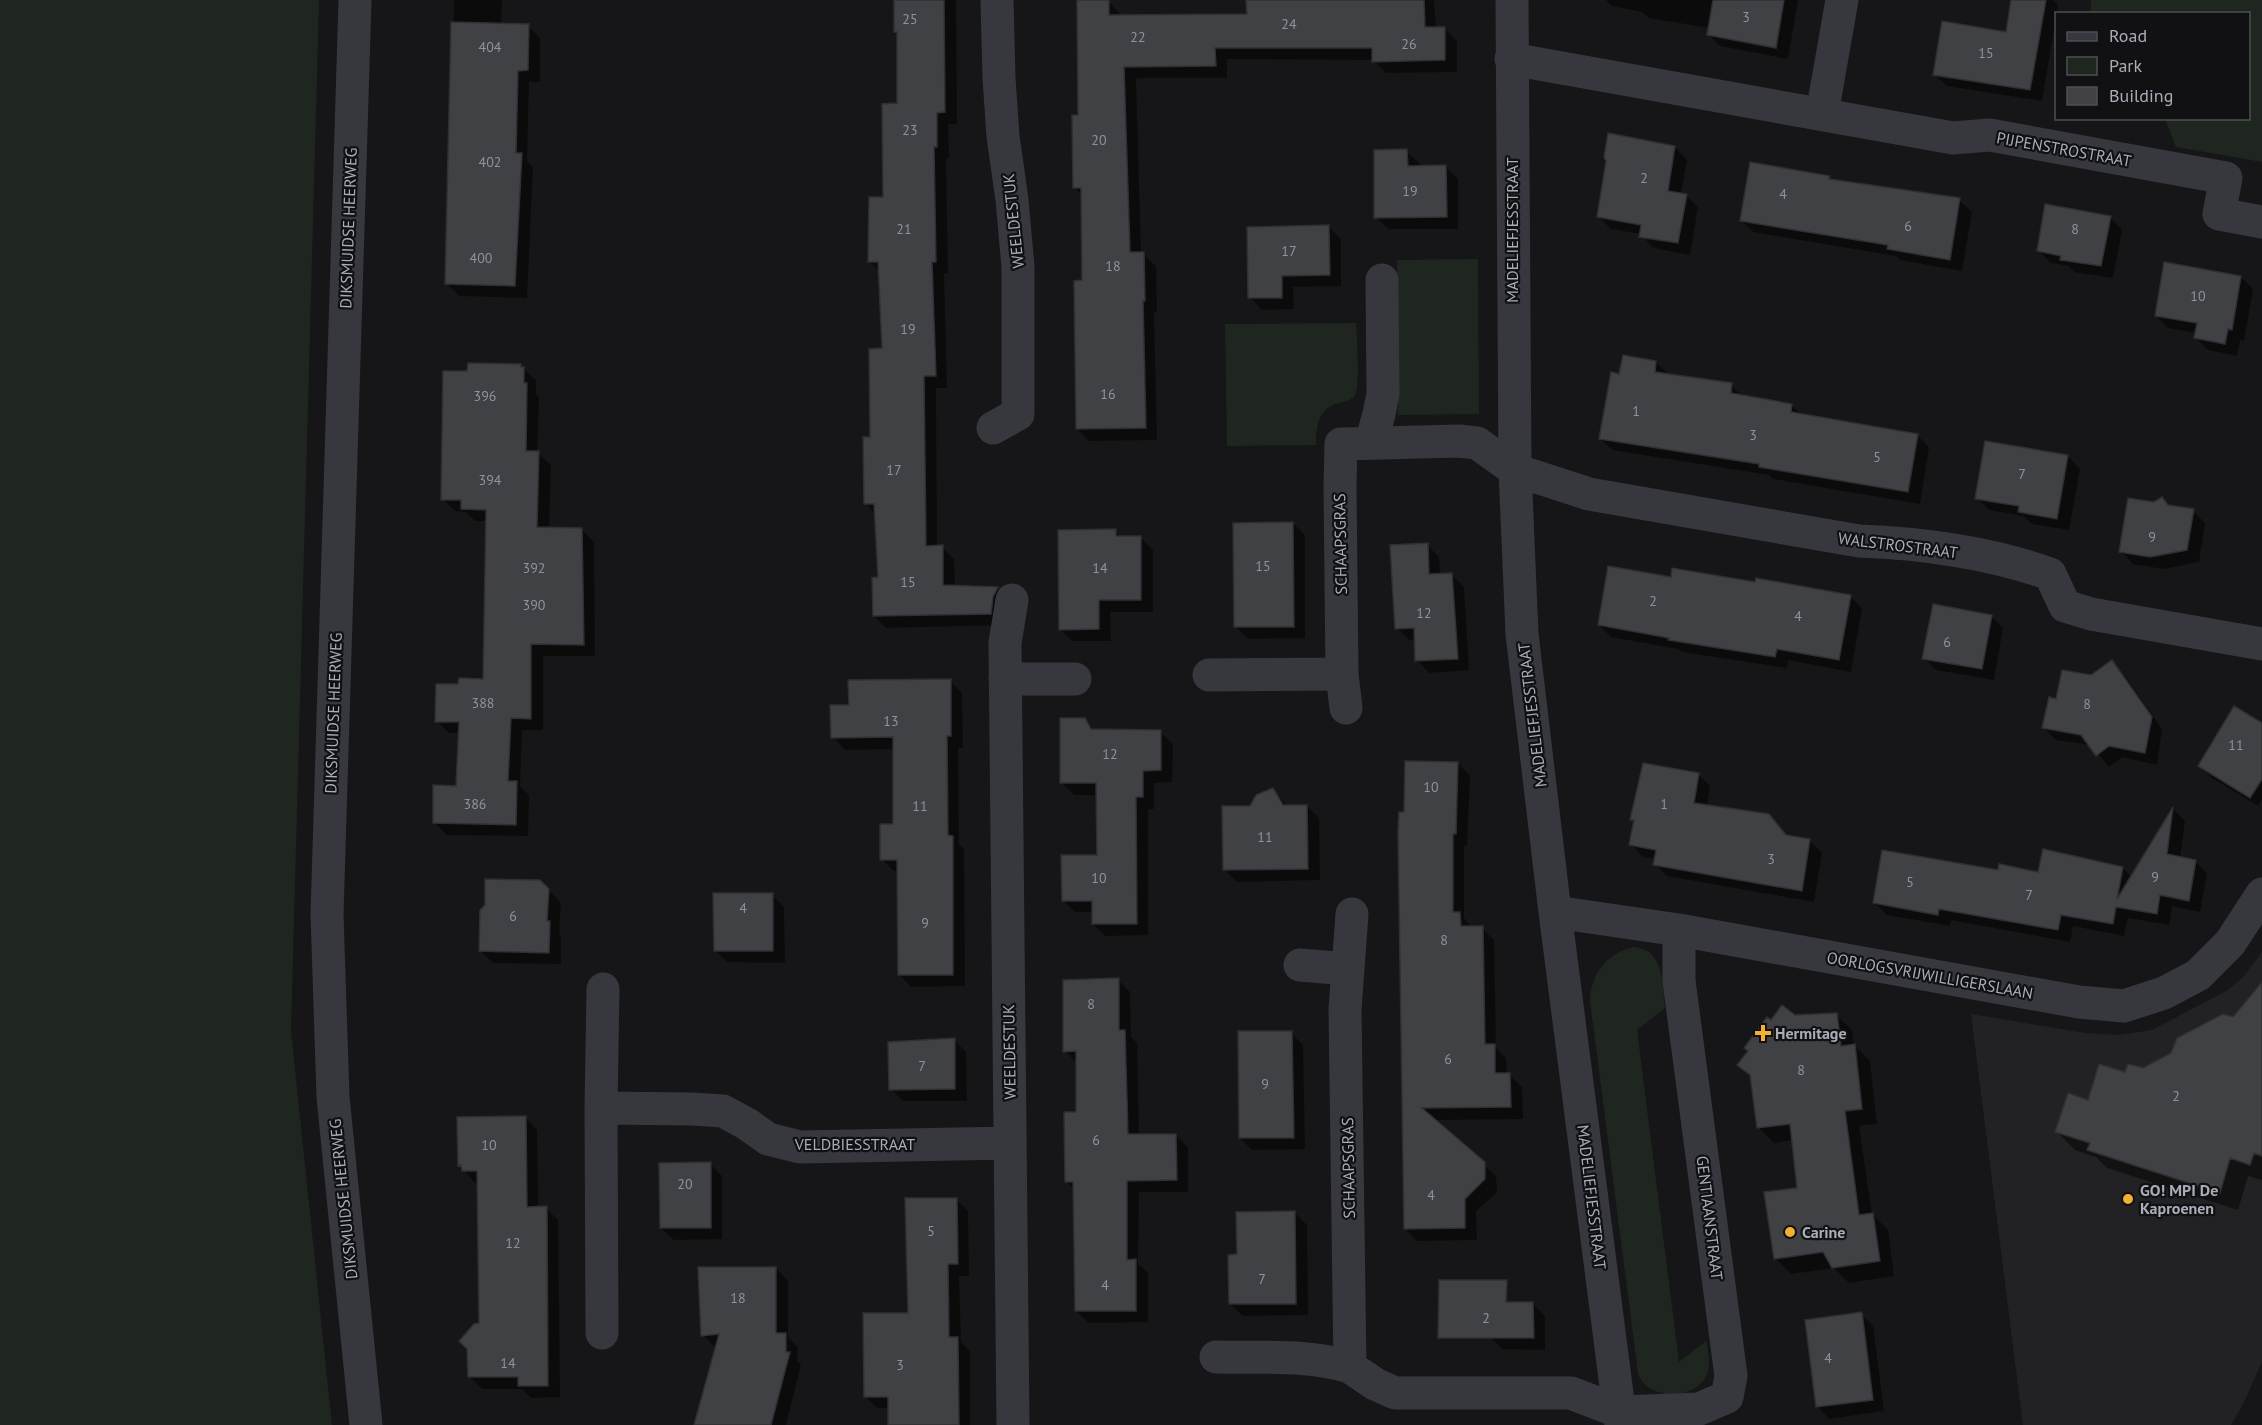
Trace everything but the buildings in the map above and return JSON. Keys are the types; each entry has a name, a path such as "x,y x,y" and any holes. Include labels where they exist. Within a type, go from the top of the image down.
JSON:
{"street":[{"name":"DIKSMUIDSE HEERWEG","path":"355,0 327,914 333,1097 366,1425"},
{"name":"WEELDESTUK","path":"993,428 1018,414 1018,267 1003,136 999,78 998,0"},
{"name":"MADELIEFJESSTRAAT","path":"1512,0 1515,470 1522,634 1620,1418"},
{"path":"1822,114 1842,0"},
{"name":"PIJPENSTROSTRAAT","path":"1511,59 1953,138 1990,135 2226,178 2219,214 2262,222"},
{"path":"1371,443 1380,414 1383,394 1382,280"},
{"name":"SCHAAPSGRAS","path":"1346,708 1342,674 1341,444 1459,441 1477,443 1515,470"},
{"name":"WALSTROSTRAAT","path":"1515,470 1589,494 1858,541 1904,543 2023,564 2050,574 2065,606 2091,614 2262,644"},
{"name":"WEELDESTUK","path":"1012,600 1005,643 1005,679 1013,1425"},
{"path":"1209,675 1342,674"},
{"path":"1005,679 1075,679"},
{"name":"OORLOGSVRIJWILLIGERSLAAN","path":"1555,912 1679,930 2079,1002 2124,1006 2164,993 2198,975 2230,943 2262,894"},
{"name":"SCHAAPSGRAS","path":"1350,1367 1345,1010 1352,914"},
{"name":"GENTIAANSTRAAT","path":"1620,1418 1699,1409 1727,1397 1731,1376 1679,981 1679,930"},
{"path":"1300,965 1348,969"},
{"path":"602,1333 603,988"},
{"name":"VELDBIESSTRAAT","path":"601,1108 723,1111 768,1139 800,1147 1010,1143"},
{"path":"1216,1358 1327,1360 1350,1367 1375,1384 1395,1393 1571,1393 1620,1418"}],"shaded area":[{"name":"GO! MPI De Kaproenen","path":"2262,952 2262,1362 2242,1406 2231,1425 2023,1425 1971,1014 2085,1033 2118,1035 2152,1030 2228,990 2244,976"}],"green space":[{"path":"0,0 319,0 291,1031 332,1425 0,1425"},
{"path":"2091,0 2262,0 2262,162 2176,147 2165,120 2250,120 2250,12 2091,12"},
{"path":"1478,259 1479,414 1398,415 1397,260"},
{"path":"1356,323 1357,390 1350,400 1332,406 1322,414 1318,425 1316,445 1227,446 1225,324"},
{"path":"1633,947 1651,954 1660,969 1662,979 1665,1008 1637,1030 1679,1362 1706,1341 1709,1357 1707,1374 1701,1383 1683,1393 1661,1393 1651,1389 1638,1373 1590,1001 1593,982 1602,966 1623,950"}],"place":[{"name":"Hermitage","path":"1763,1033"},
{"name":"GO! MPI De Kaproenen","path":"2128,1199"},
{"name":"Carine","path":"1790,1232"}]}
